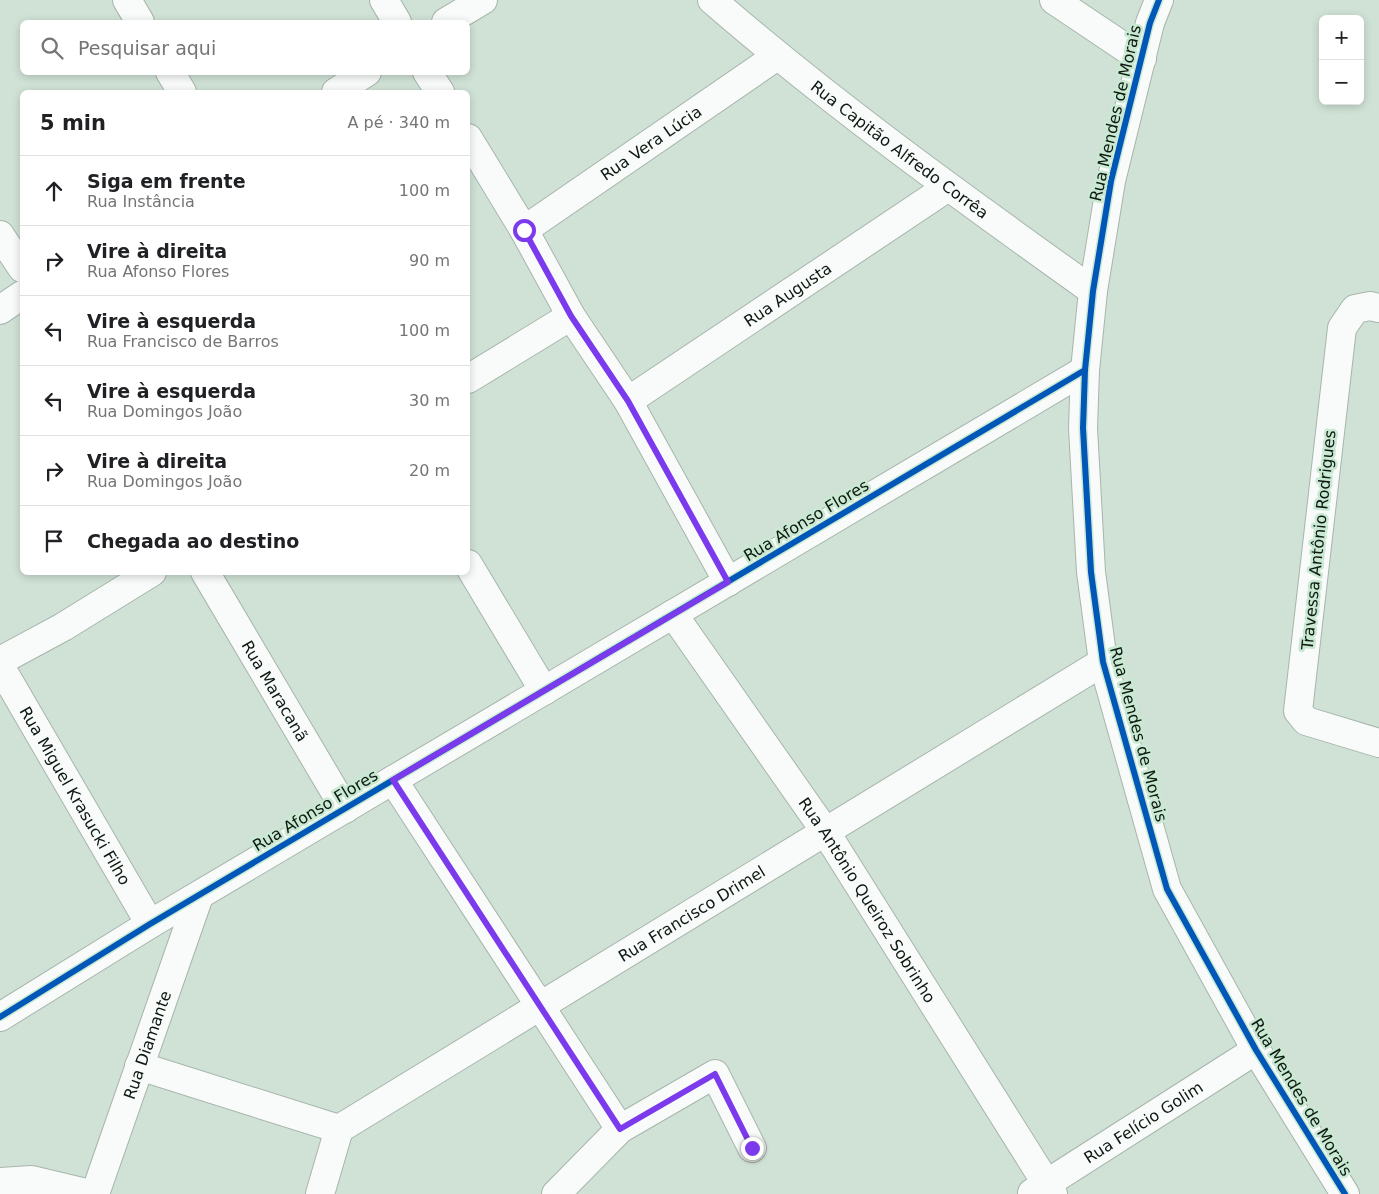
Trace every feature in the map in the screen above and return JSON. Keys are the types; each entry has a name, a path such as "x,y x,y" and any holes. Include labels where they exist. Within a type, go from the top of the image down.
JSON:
{"street":[{"path":"127,0 139,20"},
{"path":"384,0 396,20"},
{"path":"449,20 483,0"},
{"name":"Rua Capitão Alfredo Corrêa","path":"712,0 777,56 948,187 1093,291"},
{"path":"1054,0 1142,59"},
{"name":"Rua Mendes de Morais","path":"1159,0 1150,23 1111,181 1093,291 1085,370 1083,428 1091,572 1103,662 1168,889 1256,1050 1345,1194"},
{"name":"Rua Vera Lúcia","path":"524,230 777,56"},
{"path":"172,75 181,90"},
{"path":"339,90 362,75"},
{"path":"429,75 439,90"},
{"path":"470,141 524,230 571,316 628,401 728,582"},
{"name":"Rua Augusta","path":"628,401 948,187"},
{"path":"0,235 20,265"},
{"path":"0,310 20,297"},
{"name":"Travessa Antônio Rodrigues","path":"1379,308 1370,306 1355,309 1342,328 1298,711 1306,721 1379,743"},
{"path":"470,378 571,316"},
{"name":"Rua Afonso Flores","path":"0,1017 150,924 1085,370"},
{"path":"470,567 544,691"},
{"path":"0,661 63,627 147,575"},
{"name":"Rua Maracanã","path":"206,575 345,809"},
{"name":"Rua Antônio Queiroz Sobrinho","path":"673,614 825,831 1043,1191"},
{"name":"Rua Francisco Drimel","path":"339,1129 1103,662"},
{"name":"Rua Miguel Krasucki Filho","path":"0,666 150,924"},
{"path":"393,780 620,1129"},
{"name":"Rua Diamante","path":"95,1194 199,896"},
{"name":"Rua Felício Golim","path":"1043,1191 1256,1050"},
{"path":"139,1066 339,1129 320,1194"},
{"path":"556,1194 620,1129 715,1074 752,1148"},
{"path":"0,1182 32,1180 91,1194"}],"cycle path":[{"path":"1159,0 1150,23 1111,181 1093,291 1085,370 1083,428 1091,572 1103,662 1167,889 1256,1050 1345,1194"},
{"path":"0,1017 150,924 1085,370"}],"route":[{"path":"524,230 571,316 628,401 728,582 393,780 620,1129 715,1074 752,1148"}]}
